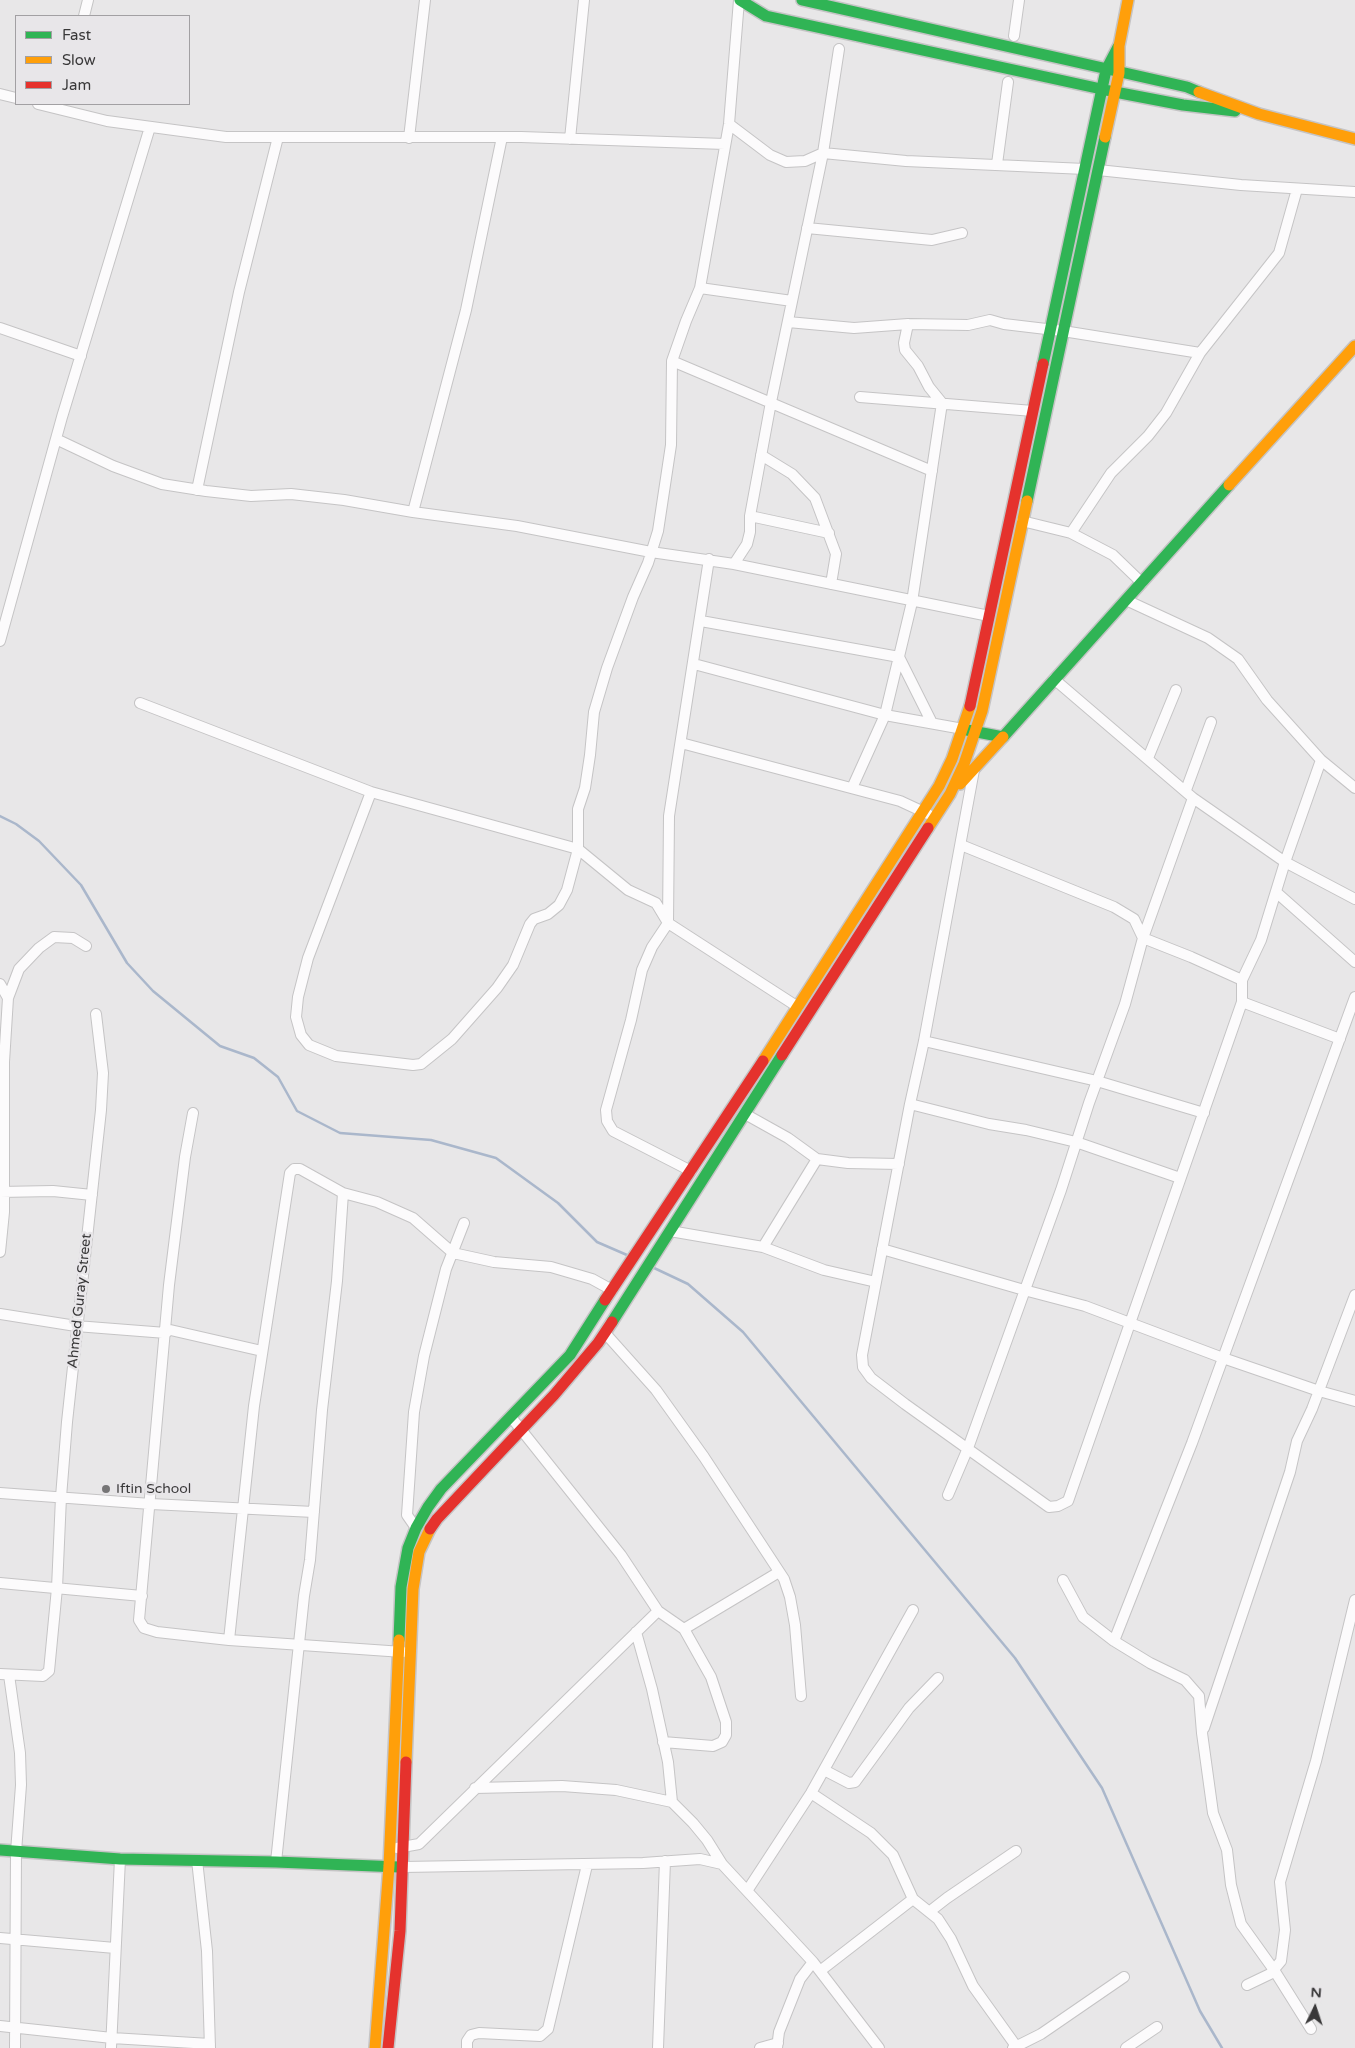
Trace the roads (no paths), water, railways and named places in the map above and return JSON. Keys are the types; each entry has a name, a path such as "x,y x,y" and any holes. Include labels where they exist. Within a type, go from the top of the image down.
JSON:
{"main road":[{"path":"739,0 766,16 1101,90 1183,105 1259,114"},
{"path":"802,0 1187,87 1259,114 1355,139"},
{"path":"375,2048 404,1652 418,1552 426,1535 451,1504 578,1369 604,1333 950,794 976,731 1119,73 1120,46 1128,0"},
{"path":"388,2048 400,1931 403,1867 403,1566 416,1528 428,1506 442,1489 570,1355 650,1229 798,1007 939,786 952,759 969,709 1101,90 1106,70 1120,46"},
{"path":"950,794 1355,346"},
{"path":"963,729 1003,737"},
{"path":"0,1850 120,1859 403,1867"}],"street":[{"path":"84,15 88,0"},
{"path":"409,138 425,0"},
{"path":"570,139 584,0"},
{"path":"371,792 311,950 298,997 296,1017 301,1035 309,1045 336,1056 413,1065 421,1064 452,1039 497,988 513,965 530,924 534,919 548,914 559,905 568,890 578,848 578,809 588,772 594,712 607,668 658,531 671,445 672,361 700,288 729,124 739,0"},
{"path":"1014,36 1018,0"},
{"path":"734,564 747,544 750,532 750,516 771,402 822,153 839,49"},
{"path":"997,164 1008,82"},
{"path":"0,94 15,98"},
{"path":"47,105 66,107 107,122 226,137 502,138 725,144"},
{"path":"729,124 770,155 786,162 805,161 822,153 906,161 1085,169"},
{"path":"0,640 56,438 150,127"},
{"path":"196,490 239,292 278,137"},
{"path":"413,512 466,310 502,138"},
{"path":"1098,170 1297,189 1355,192"},
{"path":"1071,533 1111,473 1148,436 1166,413 1200,353 1279,253 1297,189"},
{"path":"807,228 932,240 962,233"},
{"path":"700,288 792,301"},
{"path":"788,322 854,328 908,324 968,325 990,320 1004,324 1050,329 1200,353"},
{"path":"852,788 885,715 912,602 942,403 929,387 918,366 905,350 904,343 908,324"},
{"path":"0,328 81,356"},
{"path":"672,361 932,471"},
{"path":"860,397 1033,411"},
{"path":"56,438 113,466 162,484 251,496 292,494 344,500 413,512 517,526 651,552 709,559 912,602 989,616"},
{"path":"762,455 792,474 816,498 836,554 831,584"},
{"path":"750,516 829,533"},
{"path":"1022,521 1071,533 1113,554 1142,583"},
{"path":"690,1171 613,1131 606,1121 606,1110 631,1020 642,970 652,947 668,923 669,816 709,559"},
{"path":"1126,600 1208,638 1238,659 1267,700 1321,760 1355,788"},
{"path":"700,621 899,656"},
{"path":"899,656 932,724"},
{"path":"694,664 885,715 963,729"},
{"path":"1054,679 1186,790 1193,798 1285,862 1355,899"},
{"path":"1148,758 1176,690"},
{"path":"140,703 371,792 578,848 628,890 656,903 668,923 798,1007"},
{"path":"1186,790 1211,722"},
{"path":"681,743 900,801 935,818"},
{"path":"974,768 961,845 939,950 924,1041 862,1354 863,1367 871,1378 1049,1507 1058,1506 1068,1501 1242,1002 1242,980 1260,940 1321,760"},
{"path":"948,1495 968,1448 1061,1190 1125,1004 1144,938 1193,798"},
{"path":"961,845 1114,907 1134,919 1144,938 1242,980"},
{"path":"1276,892 1355,962"},
{"path":"0,1252 4,1062 8,998 19,968 39,948 54,938 73,938 86,946"},
{"path":"0,984 8,998"},
{"path":"1114,1641 1192,1443 1355,997"},
{"path":"1242,1002 1340,1038"},
{"name":"Ahmed Guray Street","path":"5,1675 43,1676 49,1671 57,1588 61,1497 76,1326 101,1110 102,1073 96,1014"},
{"path":"924,1041 1097,1081 1204,1113"},
{"path":"910,1104 989,1124 1026,1130 1076,1142 1180,1178"},
{"path":"193,1113 185,1157 166,1331 139,1620 144,1628 157,1632 229,1640 404,1652"},
{"path":"745,1114 788,1138 817,1159 899,1164"},
{"path":"763,1248 817,1159"},
{"path":"229,1640 254,1406 290,1173 294,1169 300,1169 343,1193 377,1202 413,1218 453,1253 494,1262 551,1267 615,1286"},
{"path":"2,1192 53,1191 92,1195"},
{"path":"276,1862 310,1560 322,1410 337,1281 343,1193"},
{"path":"416,1528 407,1515 414,1412 424,1356 446,1269 464,1223"},
{"path":"669,1233 763,1248 824,1270 876,1282"},
{"path":"882,1248 1085,1306 1223,1358 1319,1391 1355,1401"},
{"path":"1202,1733 1287,1482 1297,1440 1319,1391 1355,1295"},
{"path":"0,1314 76,1326 166,1331 262,1351"},
{"path":"604,1333 656,1390 780,1572 790,1596 801,1696"},
{"path":"511,1417 621,1555 658,1611 684,1629 711,1676 726,1722 726,1734 722,1742 713,1746 663,1742"},
{"path":"0,1493 151,1504 314,1512"},
{"path":"684,1629 780,1572"},
{"path":"1063,1580 1083,1617 1114,1641 1150,1663 1185,1680 1199,1696 1213,1813 1227,1850 1231,1885 1241,1924 1274,1970 1311,2030"},
{"path":"0,1583 142,1596"},
{"path":"1247,1985 1270,1974 1281,1961 1285,1930 1280,1882 1316,1761 1355,1600"},
{"path":"747,1890 811,1793 913,1610"},
{"path":"390,1848 403,1848 419,1844 658,1611"},
{"path":"636,1632 652,1689 668,1762 672,1802"},
{"path":"5,1675 20,1753 21,1785 16,1852 15,2048"},
{"path":"824,1770 849,1783 856,1782 909,1708 938,1678"},
{"path":"475,1788 562,1786 616,1790 672,1802 703,1834 722,1864 813,1962 870,2034 878,2048"},
{"path":"811,1793 871,1833 893,1855 913,1900 938,1919 951,1939 973,1986 1014,2047 1041,2034 1124,1977"},
{"path":"929,1912 1016,1851"},
{"path":"112,2043 120,1859"},
{"path":"403,1867 587,1865 700,1859 722,1864"},
{"path":"0,2026 112,2043 210,2046 207,1951 198,1860"},
{"path":"658,2048 665,1861"},
{"path":"467,2048 467,2041 471,2036 479,2033 540,2036 548,2029 587,1865"},
{"path":"820,1971 913,1900"},
{"path":"0,1938 115,1948"},
{"path":"760,2048 777,2046 779,2032 800,1979 813,1962"},
{"path":"1126,2048 1157,2027"},
{"path":"870,2034 870,2048"}],"waterway":[{"path":"0,816 16,824 39,841 81,885 127,963 153,991 220,1046 254,1058 278,1077 297,1111 340,1133 431,1140 496,1158 558,1203 597,1242 627,1255"},
{"path":"652,1267 688,1284 743,1332 1015,1658 1102,1788 1200,2011 1222,2048"}],"place":[{"name":"Iftin School","path":"106,1489"}]}
